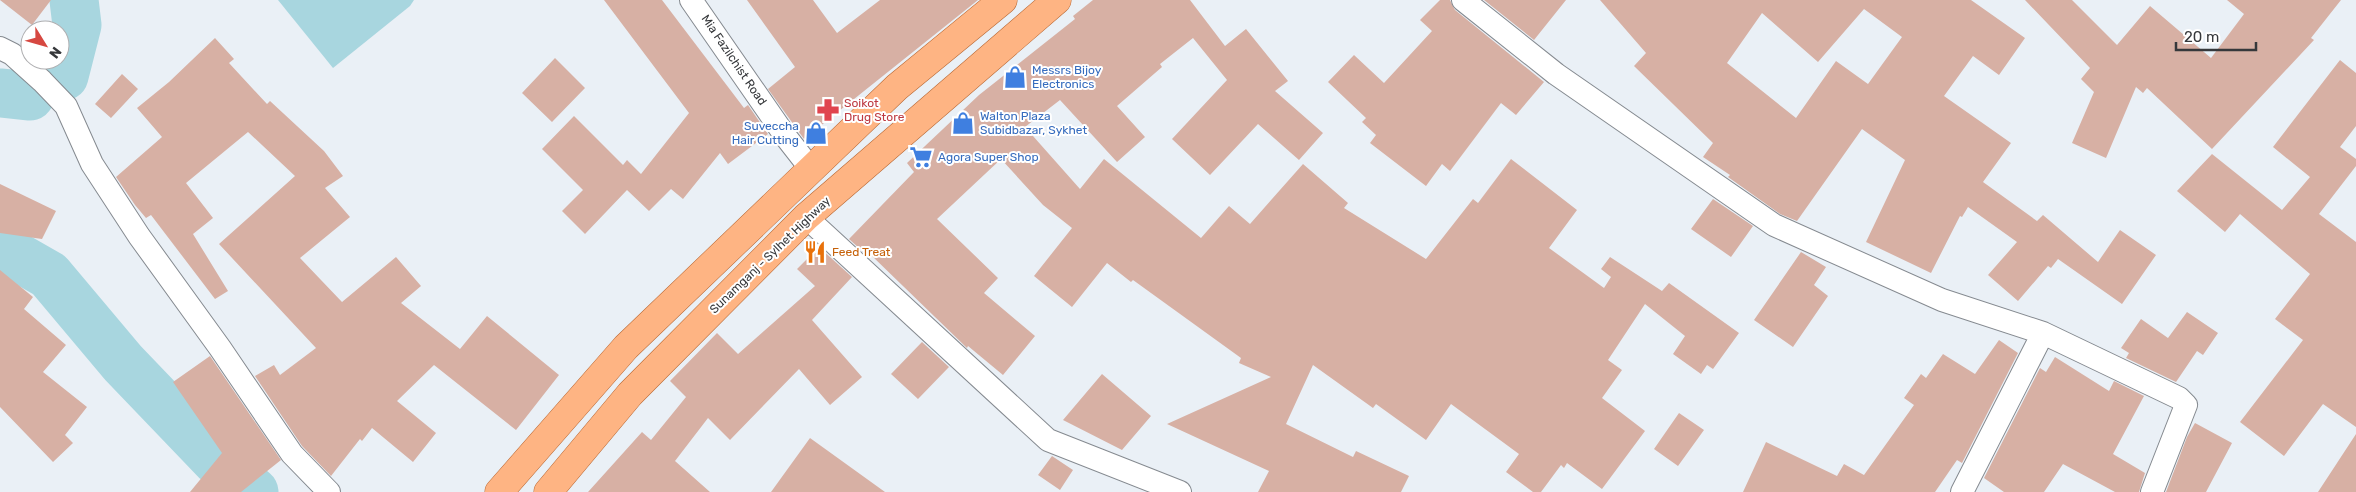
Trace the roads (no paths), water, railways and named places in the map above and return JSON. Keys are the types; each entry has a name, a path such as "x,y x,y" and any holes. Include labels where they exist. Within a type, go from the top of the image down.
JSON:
{"main road":[{"path":"499,492 626,347 896,87 1003,0"},
{"name":"Sunamganj - Sylhet Highway","path":"548,492 630,394 806,217 1057,0"}],"street":[{"name":"Mia Fazilchist Road","path":"692,0 786,137 811,169"},
{"path":"1463,0 1556,74 1774,225 1942,300 2043,333 2179,398 2186,405 2152,492"},
{"path":"0,48 12,54 66,106 92,164 139,236 220,348 292,454 329,492"},
{"path":"806,217 1048,440 1180,492"},
{"path":"1962,492 2043,333"}],"water":[{"path":"278,0 414,0 410,6 333,68"}],"waterway":[{"path":"64,76 77,25 74,0"},
{"path":"0,93 30,96"},
{"path":"0,247 49,275 123,363 216,460 254,492"}],"place":[{"name":"Messrs Bijoy Electronics","path":"1015,77"},
{"name":"Soikot Drug Store","path":"828,110"},
{"name":"Walton Plaza Subidbazar, Sykhet","path":"963,123"},
{"name":"Suveccha Hair Cutting","path":"816,133"},
{"name":"Agora Super Shop","path":"921,157"},
{"name":"Feed Treat","path":"815,252"}]}
